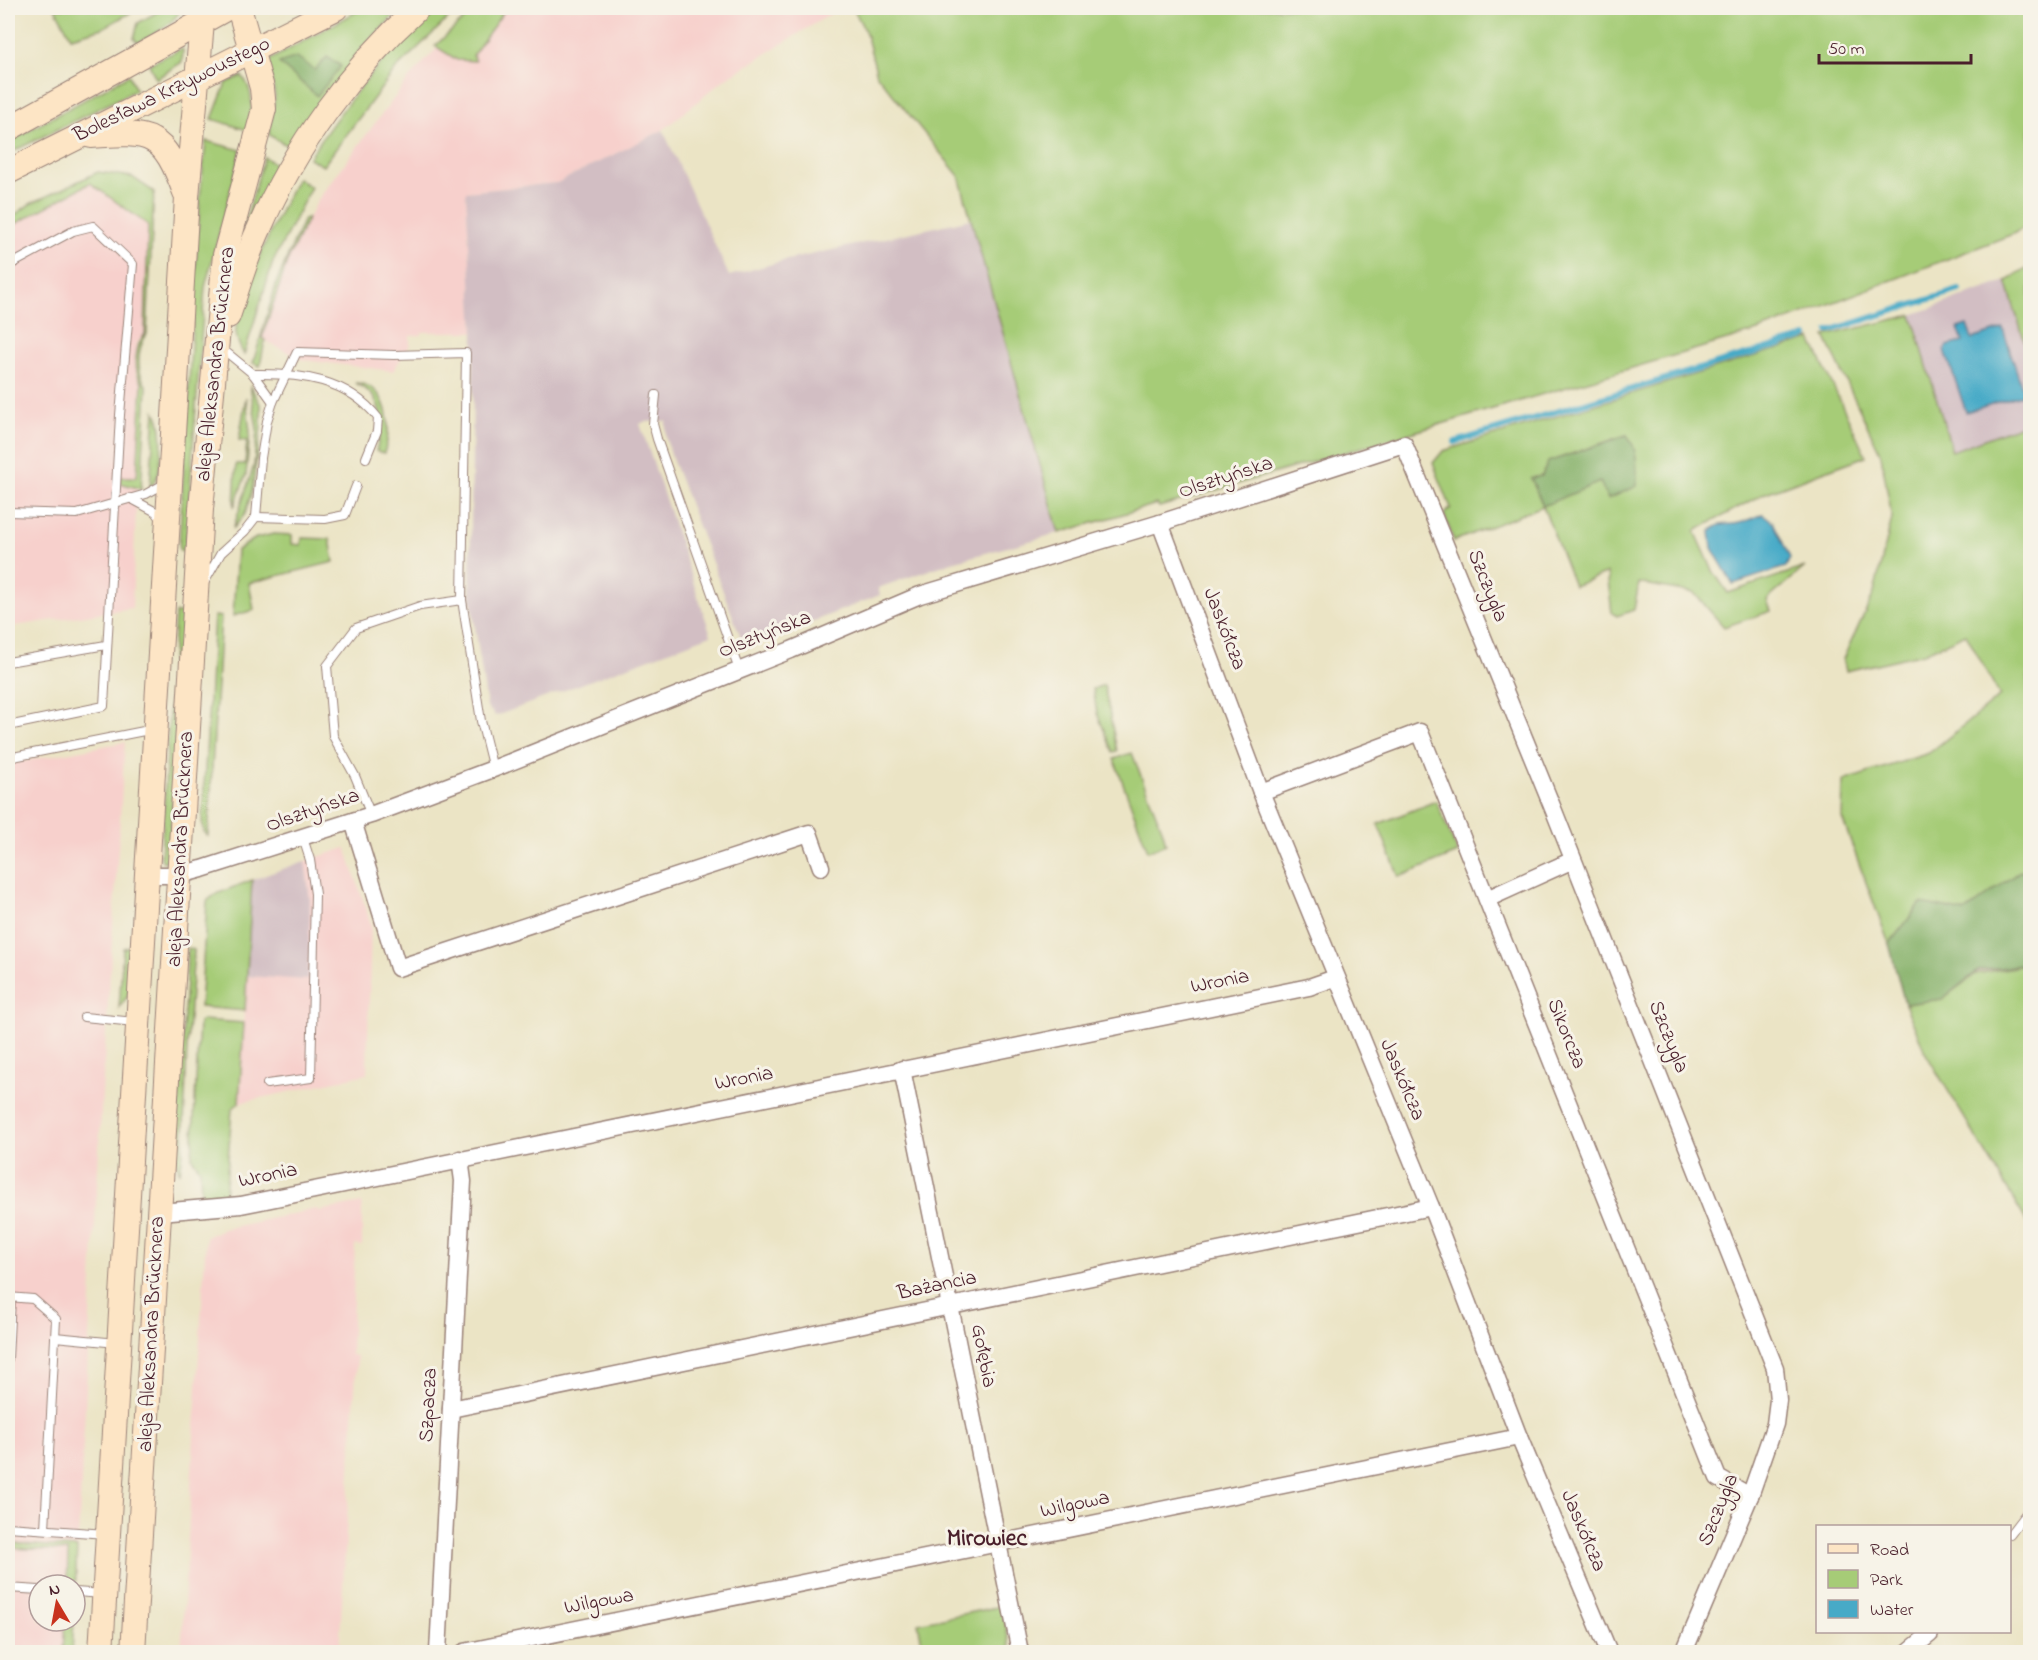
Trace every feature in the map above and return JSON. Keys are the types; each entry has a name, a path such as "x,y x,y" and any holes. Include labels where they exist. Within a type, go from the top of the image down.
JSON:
{"main road":[{"name":"Bolesława Krzywoustego","path":"8,129 227,8"},
{"name":"aleja Aleksandra Brücknera","path":"133,1653 201,509 225,255 264,109 262,88 239,8"},
{"name":"Bolesława Krzywoustego","path":"8,172 198,76 251,53 336,8"},
{"path":"218,345 259,228 299,153 331,105 369,57 418,8"},
{"name":"aleja Aleksandra Brücknera","path":"101,1653 187,197 202,22"},
{"path":"76,137 132,133 150,139 172,158 187,197"}],"street":[{"name":"Olsztyńska","path":"147,875 180,875 371,815 493,769 920,595 1160,523 1404,444"},
{"name":"Szczygla","path":"1404,444 1573,860 1775,1368 1778,1400 1775,1424 1749,1496 1684,1653"},
{"name":"Jaskółcza","path":"1160,523 1261,792 1335,978 1431,1207 1519,1437 1609,1653"},
{"name":"Sikorcza","path":"1261,792 1420,732 1718,1478 1749,1496"},
{"path":"353,821 398,968 809,833 822,867"},
{"path":"1487,899 1573,860"},
{"name":"Wronia","path":"160,1212 241,1205 1309,987 1335,978"},
{"name":"Gołębia","path":"902,1069 1020,1653"},
{"name":"Szpacza","path":"438,1653 463,1181 460,1159"},
{"name":"Bażancia","path":"451,1409 1431,1207"},
{"name":"Wilgowa","path":"464,1653 1519,1437"},
{"path":"1908,1653 1931,1633"}],"lane":[{"path":"8,266 73,231 93,226 134,264 114,502 104,706 8,726"},
{"path":"218,345 253,374 273,402"},
{"path":"196,596 221,553 256,517 261,458 273,402 297,352 361,355 466,353 462,600 481,722 493,769"},
{"path":"253,374 287,373 338,386 368,405 378,418 377,431 366,458"},
{"path":"656,395 653,424 657,439 739,670"},
{"path":"8,512 77,514 146,494 172,479"},
{"path":"256,517 325,519 345,515 356,486"},
{"path":"130,498 156,512 169,527"},
{"path":"371,815 355,776 333,736 327,666 356,628 420,606 462,600"},
{"path":"8,662 106,645"},
{"path":"8,758 156,729"},
{"path":"267,1084 311,1078 315,894 310,860 303,838"},
{"path":"84,1017 139,1022"},
{"path":"8,1359 9,1297 33,1299 56,1319 45,1529"},
{"path":"55,1337 121,1343"},
{"path":"2011,1533 2031,1508"},
{"path":"8,1527 109,1534"},
{"path":"8,1588 27,1589"},
{"path":"87,1593 104,1594"}],"shaded area":[{"path":"511,8 840,8 725,79 663,130 557,183 466,192 474,332 422,332 421,335 410,336 410,345 393,371 303,360 262,339 287,262 321,195 411,76 437,48 457,60 475,61 473,55 504,11"},
{"path":"663,130 729,276 783,261 971,219 1059,533 952,562 878,588 880,595 745,648 673,461 666,439 666,421 644,422 640,424 711,635 496,716 487,707 470,592 474,332 466,192 557,183"},
{"path":"90,183 148,225 145,334 137,343 136,374 141,383 132,608 8,627 8,228"},
{"path":"2006,281 2030,359 2030,422 1952,451 1912,315"},
{"path":"125,742 102,1094 76,1573 27,1573 27,1633 73,1633 72,1652 8,1652 8,764"},
{"path":"346,848 371,924 367,1074 239,1103 246,976 307,979 310,901 305,861"},
{"path":"305,861 310,901 308,980 246,976 252,880"},
{"path":"362,1203 362,1246 355,1245 351,1355 357,1356 339,1652 181,1652 206,1237 223,1229 316,1209 319,1211"}],"green space":[{"path":"55,8 139,8 103,28 71,37"},
{"path":"164,8 182,8 168,24 138,43 134,38 138,23"},
{"path":"363,8 401,8 360,51 290,147 269,135 275,96 268,61"},
{"path":"435,8 459,8 395,70 323,166 309,158 367,79"},
{"path":"476,8 511,8 504,11 473,55 475,61 457,60 435,46"},
{"path":"853,8 2021,8 2030,24 2030,224 2013,234 1761,330 1159,507 1157,504 1059,533 959,176 877,75 866,33"},
{"path":"183,50 182,62 156,79 149,64"},
{"path":"297,57 315,70 327,57 341,66 317,96 279,63"},
{"path":"129,75 136,90 8,154 8,142"},
{"path":"242,76 249,89 252,102 247,130 212,119 226,83"},
{"path":"206,141 241,150 205,287 185,553 179,549 200,198"},
{"path":"264,157 278,166 244,227"},
{"path":"98,172 132,177 154,192 147,334 139,354 139,367 147,387 141,489 120,483 121,477 137,477 142,383 137,371 136,358 141,339 145,334 148,225 90,183 8,228 8,220 30,204"},
{"path":"297,178 311,187 273,262 244,355 236,333 243,299 260,255"},
{"path":"308,218 287,262 262,338 265,340 260,366 253,363 277,281 304,219"},
{"path":"2030,267 2030,359 2006,281"},
{"path":"1912,315 1952,451 2030,422 2030,675 2027,676 2030,703 2030,871 2020,871 1965,912 1921,903 1889,944 1842,818 1843,781 1929,753 2000,696 1966,634 1924,653 1846,671 1843,659 1874,593 1892,518 1881,455 1825,336"},
{"path":"1811,339 1866,456 1763,494 1695,531 1713,571 1728,593 1805,567 1767,600 1771,611 1724,627 1694,593 1639,583 1634,610 1617,616 1612,613 1607,573 1574,586 1543,506 1454,541 1444,514 1451,508 1433,463 1443,451","holes":["1626,435 1608,499 1601,482 1532,478 1542,476 1548,462"]},
{"path":"355,383 366,385 375,391 386,409 388,432 384,453 376,451 381,421 377,403 372,395"},
{"path":"250,385 261,406 261,428 252,491 245,514 233,529 254,465 257,429"},
{"path":"246,397 250,432 246,475 234,507 236,464 245,464 247,441 239,440"},
{"path":"155,411 162,438 162,450 158,472 150,488"},
{"path":"1627,435 1635,452 1637,486 1608,499 1600,482 1543,506 1531,478 1542,476 1548,462"},
{"path":"274,534 292,535 292,544 301,545 302,538 330,539 334,562 249,583 254,610 233,616 237,550 256,538"},
{"path":"175,613 183,613 169,861 163,862 161,858"},
{"path":"214,616 221,617 208,836 204,832 202,821"},
{"path":"1104,685 1117,751 1113,752 1097,713 1093,689"},
{"path":"1132,753 1166,844 1148,851 1114,759"},
{"path":"1436,801 1458,853 1399,877 1378,824"},
{"path":"2020,871 2030,871 2030,914 2028,917 2030,918 2030,964 1978,971 1942,999 1905,1004 1889,944 1921,903 1965,912"},
{"path":"252,880 245,1011 200,1007 207,901 216,894"},
{"path":"132,946 129,994 119,1008 123,948"},
{"path":"188,948 194,950 180,1173 175,1158"},
{"path":"2030,964 2030,1227 1926,1054 1905,1004 1942,999 1976,974"},
{"path":"202,1020 244,1023 239,1103 232,1109 225,1197 216,1199 201,1194 200,1169 192,1158 199,1022"},
{"path":"8,1543 77,1548 76,1573 67,1573 68,1551 8,1548"},
{"path":"1002,1606 1011,1652 924,1652 918,1623"},
{"path":"64,1633 73,1633 72,1652 63,1652"}],"water":[{"path":"1967,325 1972,339 2003,329 2024,394 1966,412 1945,350 1947,346 1963,342 1958,328"},
{"path":"1763,514 1773,522 1790,558 1786,567 1733,584 1712,548 1710,532 1718,526 1737,524"}],"waterway":[{"path":"1829,331 1959,290"},
{"path":"1455,442 1806,337"}],"district":[{"name":"Mirowiec","path":"987,1539"}]}
